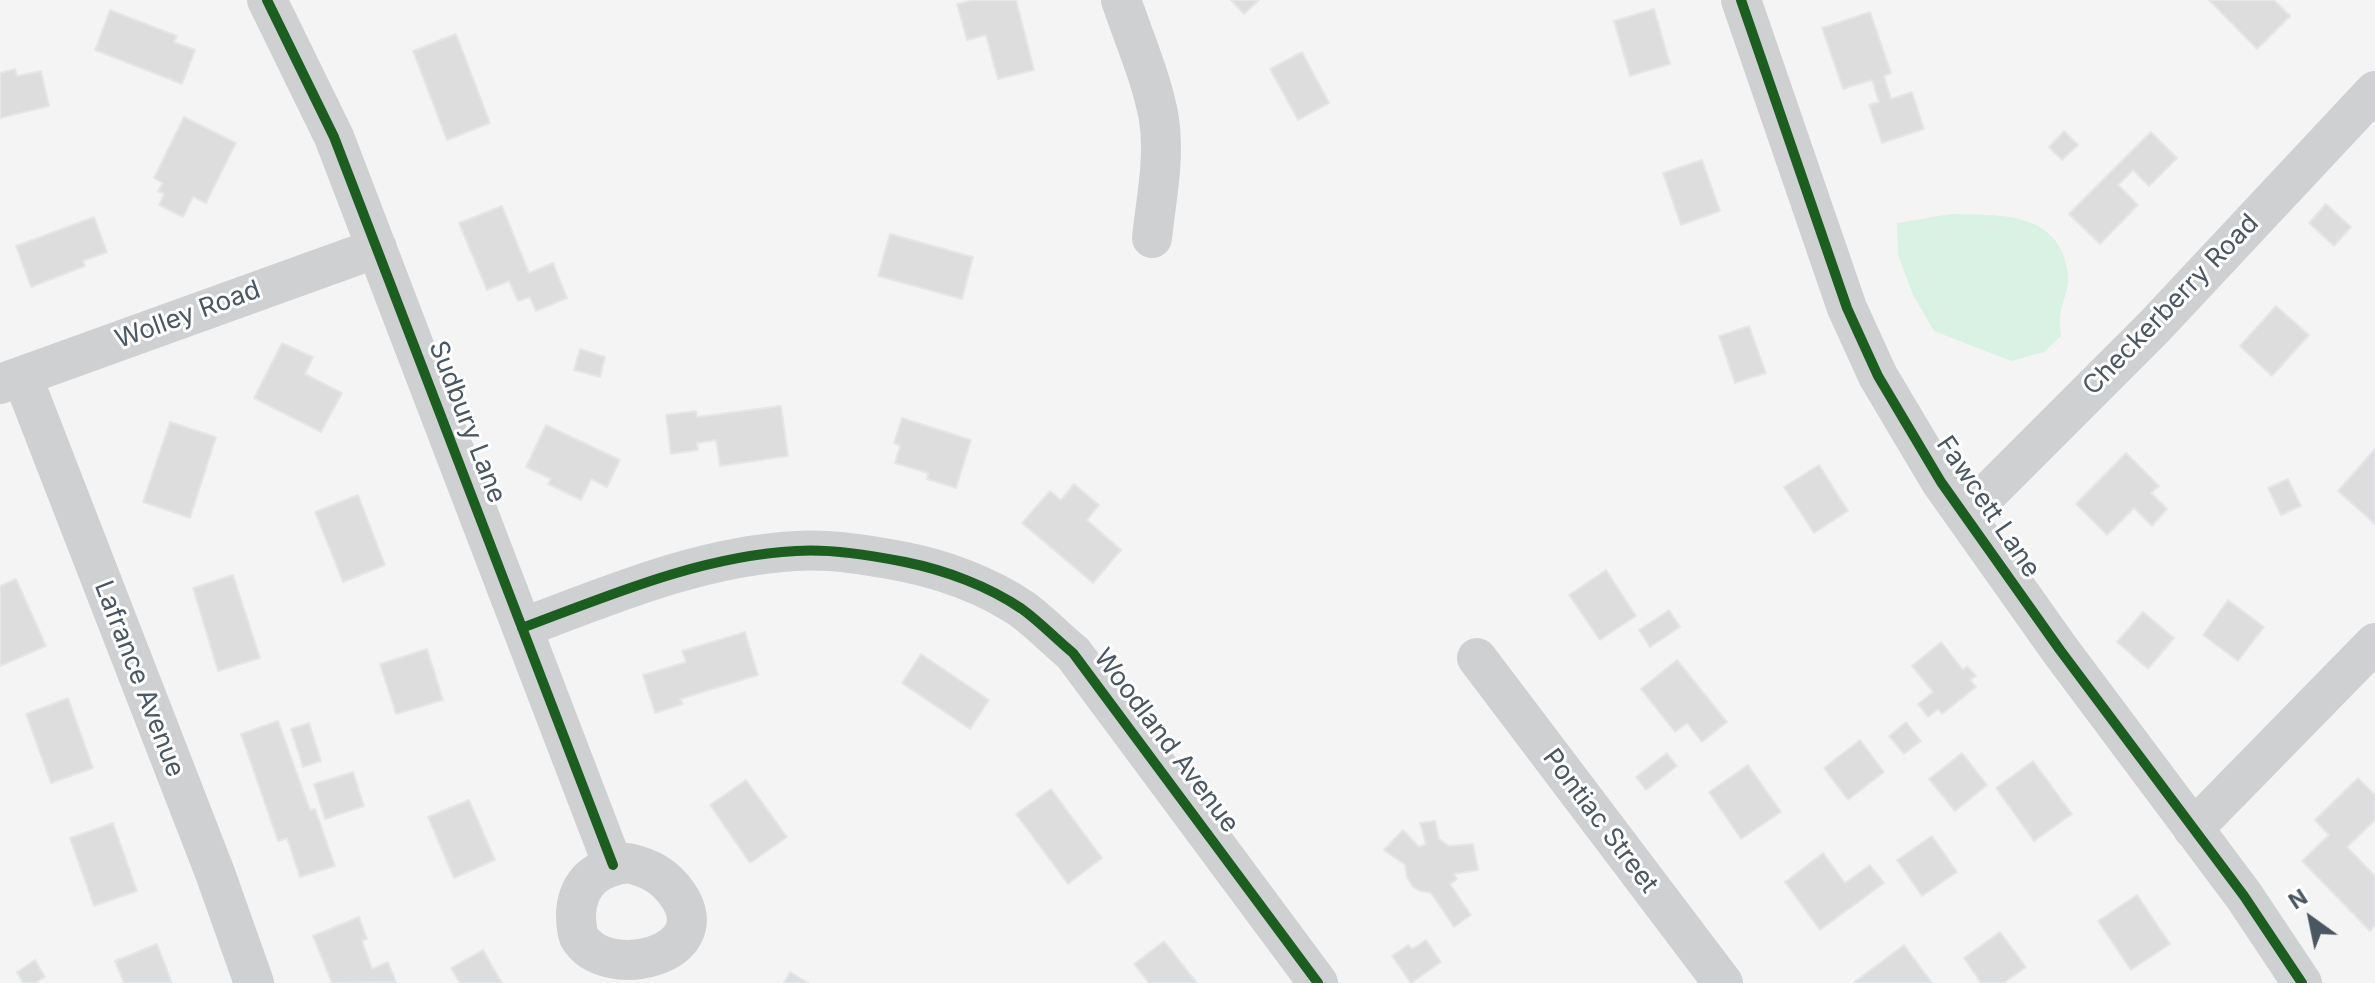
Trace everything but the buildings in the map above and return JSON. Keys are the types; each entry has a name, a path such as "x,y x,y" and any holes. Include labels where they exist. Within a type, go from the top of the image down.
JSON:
{"street":[{"name":"Sudbury Lane","path":"267,0 334,137 613,865"},
{"path":"1121,0 1150,83 1159,120 1161,155 1152,238"},
{"name":"Fawcett Lane","path":"1741,0 1847,308 1878,376 1941,482 2060,650 2244,896 2302,983"},
{"name":"Checkerberry Road","path":"1965,516 2154,327 2375,91"},
{"name":"Wolley Road","path":"11,380 377,248"},
{"name":"Lafrance Avenue","path":"11,380 215,873 254,983"},
{"name":"Woodland Avenue","path":"522,628 657,579 742,557 796,551 874,556 933,568 992,592 1024,610 1073,653 1318,983"},
{"path":"2193,829 2375,643"},
{"name":"Pontiac Street","path":"1477,658 1723,983"}],"green space":[{"path":"1951,214 1989,215 2026,221 2054,239 2063,254 2068,280 2060,317 2061,336 2044,352 2011,361 1934,331 1913,295 1898,255 1897,223"}],"cycle path":[{"path":"267,0 334,137 613,865"},
{"path":"1741,0 1847,308 1878,376 1941,482 2060,650 2244,896 2302,983"},
{"path":"522,628 656,579 725,560 761,554 796,551 850,553 935,569 981,586 1022,609 1073,653 1318,983"}]}
